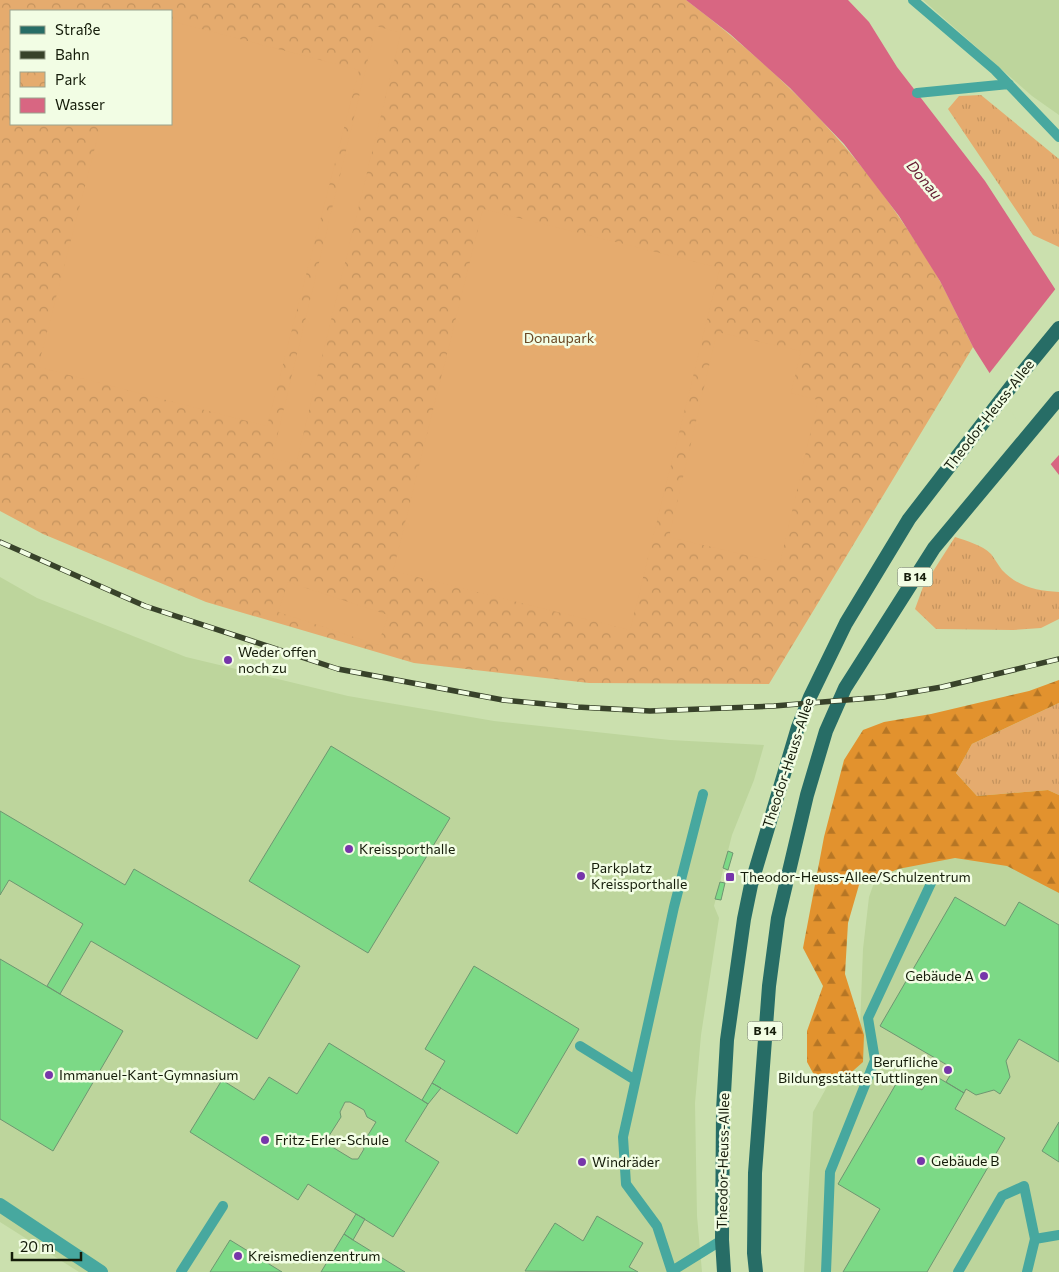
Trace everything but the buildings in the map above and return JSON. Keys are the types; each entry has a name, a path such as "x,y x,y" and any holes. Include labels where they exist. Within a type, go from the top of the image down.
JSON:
{"main road":[{"name":"Theodor-Heuss-Allee","path":"724,1272 722,1240 724,1075 727,1040 751,885 790,752 810,697 846,623 909,519 1013,384 1059,328"},
{"name":"Theodor-Heuss-Allee","path":"756,1272 755,1173 769,986 778,918 826,731 844,688 934,548 1059,398"}],"street":[{"path":"0,1205 101,1272"}],"lane":[{"path":"912,0 1009,84 1059,137"},
{"path":"917,93 1009,84"},
{"path":"703,794 674,907 623,1137 626,1184 657,1226 672,1271 722,1240"},
{"path":"826,1272 830,1172 875,1060 868,1018 932,881"},
{"path":"580,1046 636,1080"},
{"path":"958,1272 1002,1196 1024,1186 1035,1239 1027,1272"},
{"path":"181,1272 223,1206"},
{"path":"1035,1239 1059,1235"}],"shaded area":[{"path":"923,0 1059,0 1059,115 1032,96"},
{"path":"0,577 37,598 186,657 348,696 494,721 670,740 764,745 754,780 732,835 714,906 719,918 701,1035 695,1103 697,1216 702,1272 79,1272 0,1222"},
{"name":"Berufliche Bildungsstätte Tuttlingen","path":"907,815 1059,883 1059,1272 804,1272 813,1112 860,1027 863,949 869,897 881,863"}],"green space":[{"name":"Donaupark","path":"0,0 686,0 752,53 783,82 841,142 868,174 893,208 932,268 973,347 769,684 589,683 414,663 206,602 43,534 0,511"},
{"path":"172,21 359,70 267,426 38,367 101,125 172,125"},
{"path":"376,26 401,33 296,464 272,458"},
{"path":"981,95 1059,159 1059,247 1033,235 948,109 959,96"},
{"path":"483,209 720,268 630,630 393,571"},
{"path":"717,332 801,351 791,393 818,400 780,563 669,537"},
{"path":"955,537 983,548 991,554 1008,576 1021,584 1043,591 1059,592 1059,619 1041,628 1013,630 936,629 915,609 923,587"},
{"path":"288,582 388,615 378,645 278,612"},
{"path":"1059,680 1059,703 972,744 956,773 977,796 1048,790 1059,795 1059,893 1007,866 955,858 898,869 859,885 848,923 845,974 864,1035 863,1062 837,1085 813,1073 807,1062 807,1031 823,986 803,948 824,837 844,760 863,730 884,722 931,714 1029,691"},
{"path":"1059,703 1059,795 1048,790 977,796 956,773 972,744"}],"water":[{"name":"Donau","path":"686,0 848,0 869,22 897,67 985,181 1059,295 1059,475 1032,440 973,347 940,281 899,216 844,144 790,88 730,34"}],"pier":[{"path":"1057,287 1059,291 1059,455 1049,466 1030,441 988,375"}],"railway":[{"path":"0,542 145,606 338,669 503,700 650,711 774,706 883,697 942,687 1059,659"}],"place":[{"name":"Weder offen noch zu","path":"228,660"},
{"name":"Kreissporthalle","path":"349,849"},
{"name":"Parkplatz Kreissporthalle","path":"581,876"},
{"name":"Theodor-Heuss-Allee/Schulzentrum","path":"730,877"},
{"name":"Gebäude A","path":"984,976"},
{"name":"Berufliche Bildungsstätte Tuttlingen","path":"948,1070"},
{"name":"Immanuel-Kant-Gymnasium","path":"49,1075"},
{"name":"Fritz-Erler-Schule","path":"265,1140"},
{"name":"Gebäude B","path":"921,1161"},
{"name":"Windräder","path":"582,1162"},
{"name":"Kreismedienzentrum","path":"238,1256"}]}
